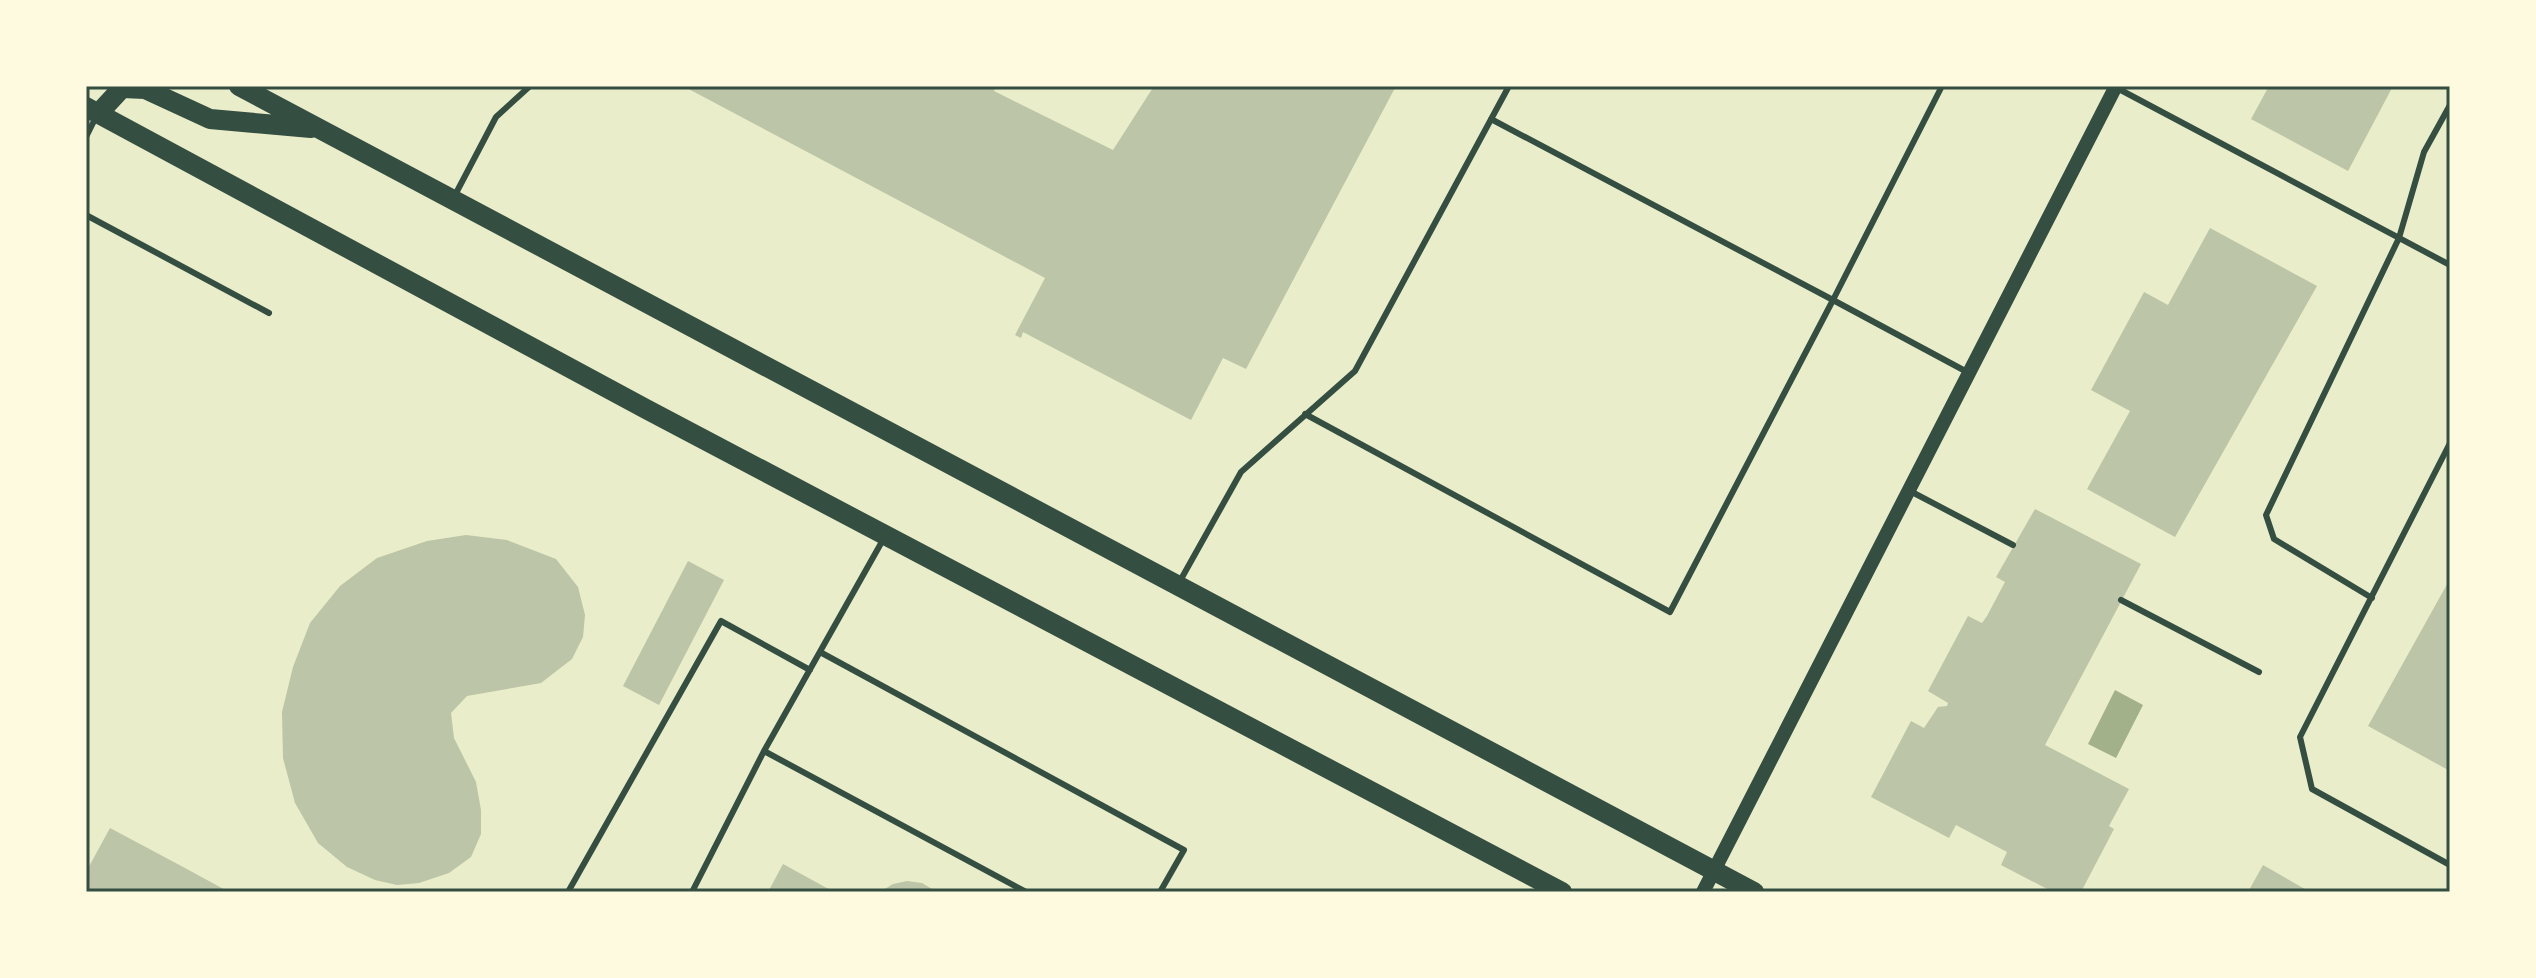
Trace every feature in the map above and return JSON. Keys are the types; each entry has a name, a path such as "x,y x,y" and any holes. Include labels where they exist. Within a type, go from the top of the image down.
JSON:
{"main road":[{"path":"239,86 1754,892"},
{"path":"323,129 210,119 145,89 122,88 92,110 1562,892"}],"street":[{"path":"1703,892 2116,86"}],"lane":[{"path":"452,199 496,117 530,86"},
{"path":"1177,585 1241,472 1355,371 1509,86"},
{"path":"1305,414 1670,612 1942,86"},
{"path":"2116,86 2450,265"},
{"path":"2372,598 2274,539 2266,515 2399,238 2424,152 2450,105"},
{"path":"86,137 92,110"},
{"path":"1491,119 1969,373"},
{"path":"86,215 269,313"},
{"path":"2450,443 2300,737 2312,789 2450,865"},
{"path":"1910,490 2013,545"},
{"path":"692,892 764,751 886,535"},
{"path":"2121,600 2259,672"},
{"path":"568,892 721,621 810,670"},
{"path":"820,652 1184,850 1160,892"},
{"path":"764,751 1026,892"}],"shaded area":[{"path":"2115,690 2143,705 2116,758 2088,744"}],"building":[{"path":"683,86 996,86 994,91 1113,150 1154,86 1396,86 1246,369 1223,358 1191,420 1023,332 1021,338 1015,335 1045,278"},
{"path":"2269,86 2393,86 2348,171 2251,119"},
{"path":"2210,228 2317,286 2175,537 2087,489 2130,411 2091,390 2144,292 2168,305"},
{"path":"2035,509 2141,564 2045,745 2129,789 2109,826 2114,829 2081,892 2053,892 2001,865 2007,852 1956,825 1949,838 1871,797 1911,721 1924,728 1938,707 1947,706 1948,703 1928,691 1968,616 1982,623 1987,616 2005,582 1996,577"},
{"path":"466,535 507,540 556,559 578,587 585,615 583,637 572,659 541,683 467,696 451,713 454,738 476,782 481,810 481,834 471,857 449,873 419,883 397,885 375,880 347,867 318,843 295,803 283,758 282,712 293,667 310,623 340,586 377,558 427,541"},
{"path":"688,561 724,580 659,705 623,686"},
{"path":"2450,579 2450,771 2368,726"},
{"path":"110,828 229,892 86,892 86,872"},
{"path":"783,864 834,892 768,892"},
{"path":"2263,865 2310,892 2248,892"},
{"path":"907,881 922,883 937,892 880,892 893,884"}]}
